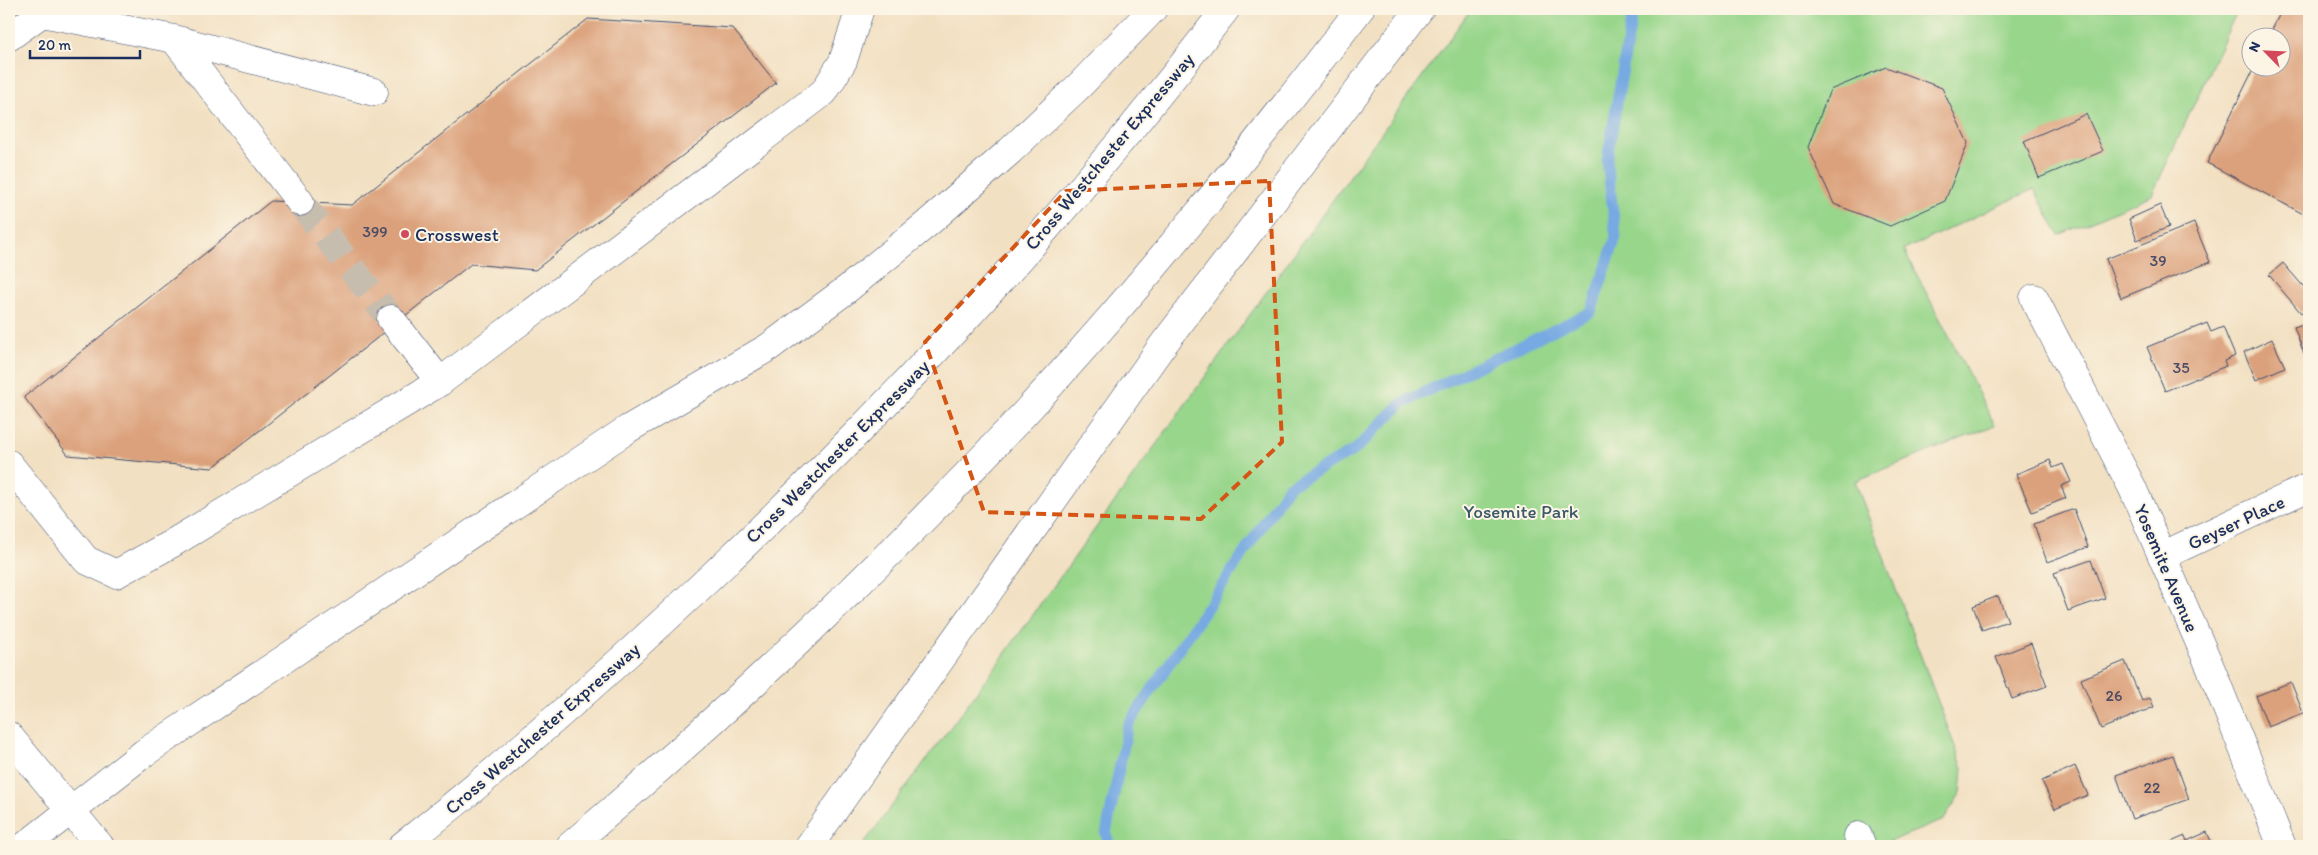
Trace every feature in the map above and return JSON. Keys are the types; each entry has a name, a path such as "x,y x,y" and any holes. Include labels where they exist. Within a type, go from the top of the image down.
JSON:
{"main road":[{"path":"9,464 86,560 116,574 171,544 440,382 824,92 843,61 860,9"},
{"path":"25,846 144,753 628,429 769,346 838,296 928,223 1010,151 1080,85 1153,9"},
{"name":"Cross Westchester Expressway","path":"402,846 551,723 731,557 855,436 946,341 1035,241 1121,139 1226,9"},
{"path":"570,846 726,710 931,512 1024,414 1203,208 1360,9"},
{"path":"809,846 1162,346 1420,9"},
{"path":"9,37 42,13 174,39 374,92"},
{"path":"174,39 300,202"},
{"name":"Yosemite Avenue","path":"2034,298 2132,487 2211,669 2282,846"},
{"path":"391,319 440,382"},
{"name":"Geyser Place","path":"2162,556 2309,487"},
{"path":"9,736 100,846"}],"highlighted area":[{"path":"1269,181 1282,442 1201,519 984,512 925,342 1066,191"}],"green space":[{"name":"Yosemite Park","path":"1471,9 2238,9 2152,195 2059,235 2034,189 1904,250 1995,425 1855,481 1963,768 1961,792 1944,820 1878,846 862,846 996,666"}],"building":[{"path":"2282,9 2309,9 2309,217 2207,163 2249,78 2290,78 2290,28 2273,28"},
{"name":"Crosswest","path":"588,19 732,28 776,83 535,270 471,264 212,468 68,455 24,397 271,201 352,205"},
{"path":"1886,67 1942,88 1968,143 1945,201 1890,226 1834,204 1808,147 1830,90"},
{"path":"2086,114 2103,151 2039,178 2024,141"},
{"path":"2160,205 2169,227 2137,240 2129,219"},
{"path":"2194,223 2210,262 2121,298 2106,259"},
{"path":"2283,263 2309,293 2309,306 2301,313 2269,275"},
{"path":"2309,322 2309,367 2294,327"},
{"path":"2207,323 2211,332 2223,327 2235,356 2224,361 2226,366 2165,391 2147,347"},
{"path":"2272,339 2285,367 2256,380 2244,352"},
{"path":"2050,460 2053,468 2063,464 2071,482 2061,486 2066,498 2032,512 2016,474"},
{"path":"2074,509 2088,547 2047,562 2034,524"},
{"path":"2091,560 2105,598 2068,611 2054,573"},
{"path":"1998,596 2008,621 1982,630 1973,606"},
{"path":"2031,643 2047,686 2012,699 1996,657"},
{"path":"2125,661 2142,701 2150,698 2154,707 2101,729 2081,679"},
{"path":"2291,682 2303,713 2268,727 2256,696"},
{"path":"2173,755 2189,799 2132,819 2116,775"},
{"path":"2075,766 2088,795 2055,809 2042,781"},
{"path":"2207,832 2213,846 2162,846 2185,836 2187,841"}],"waterway":[{"path":"1110,846 1106,834 1128,725 1289,486 1355,450 1402,403 1591,312 1616,237 1607,161 1633,9"}],"tunnel":[{"path":"300,202 391,319"}],"place":[{"name":"Crosswest","path":"405,234"}]}
